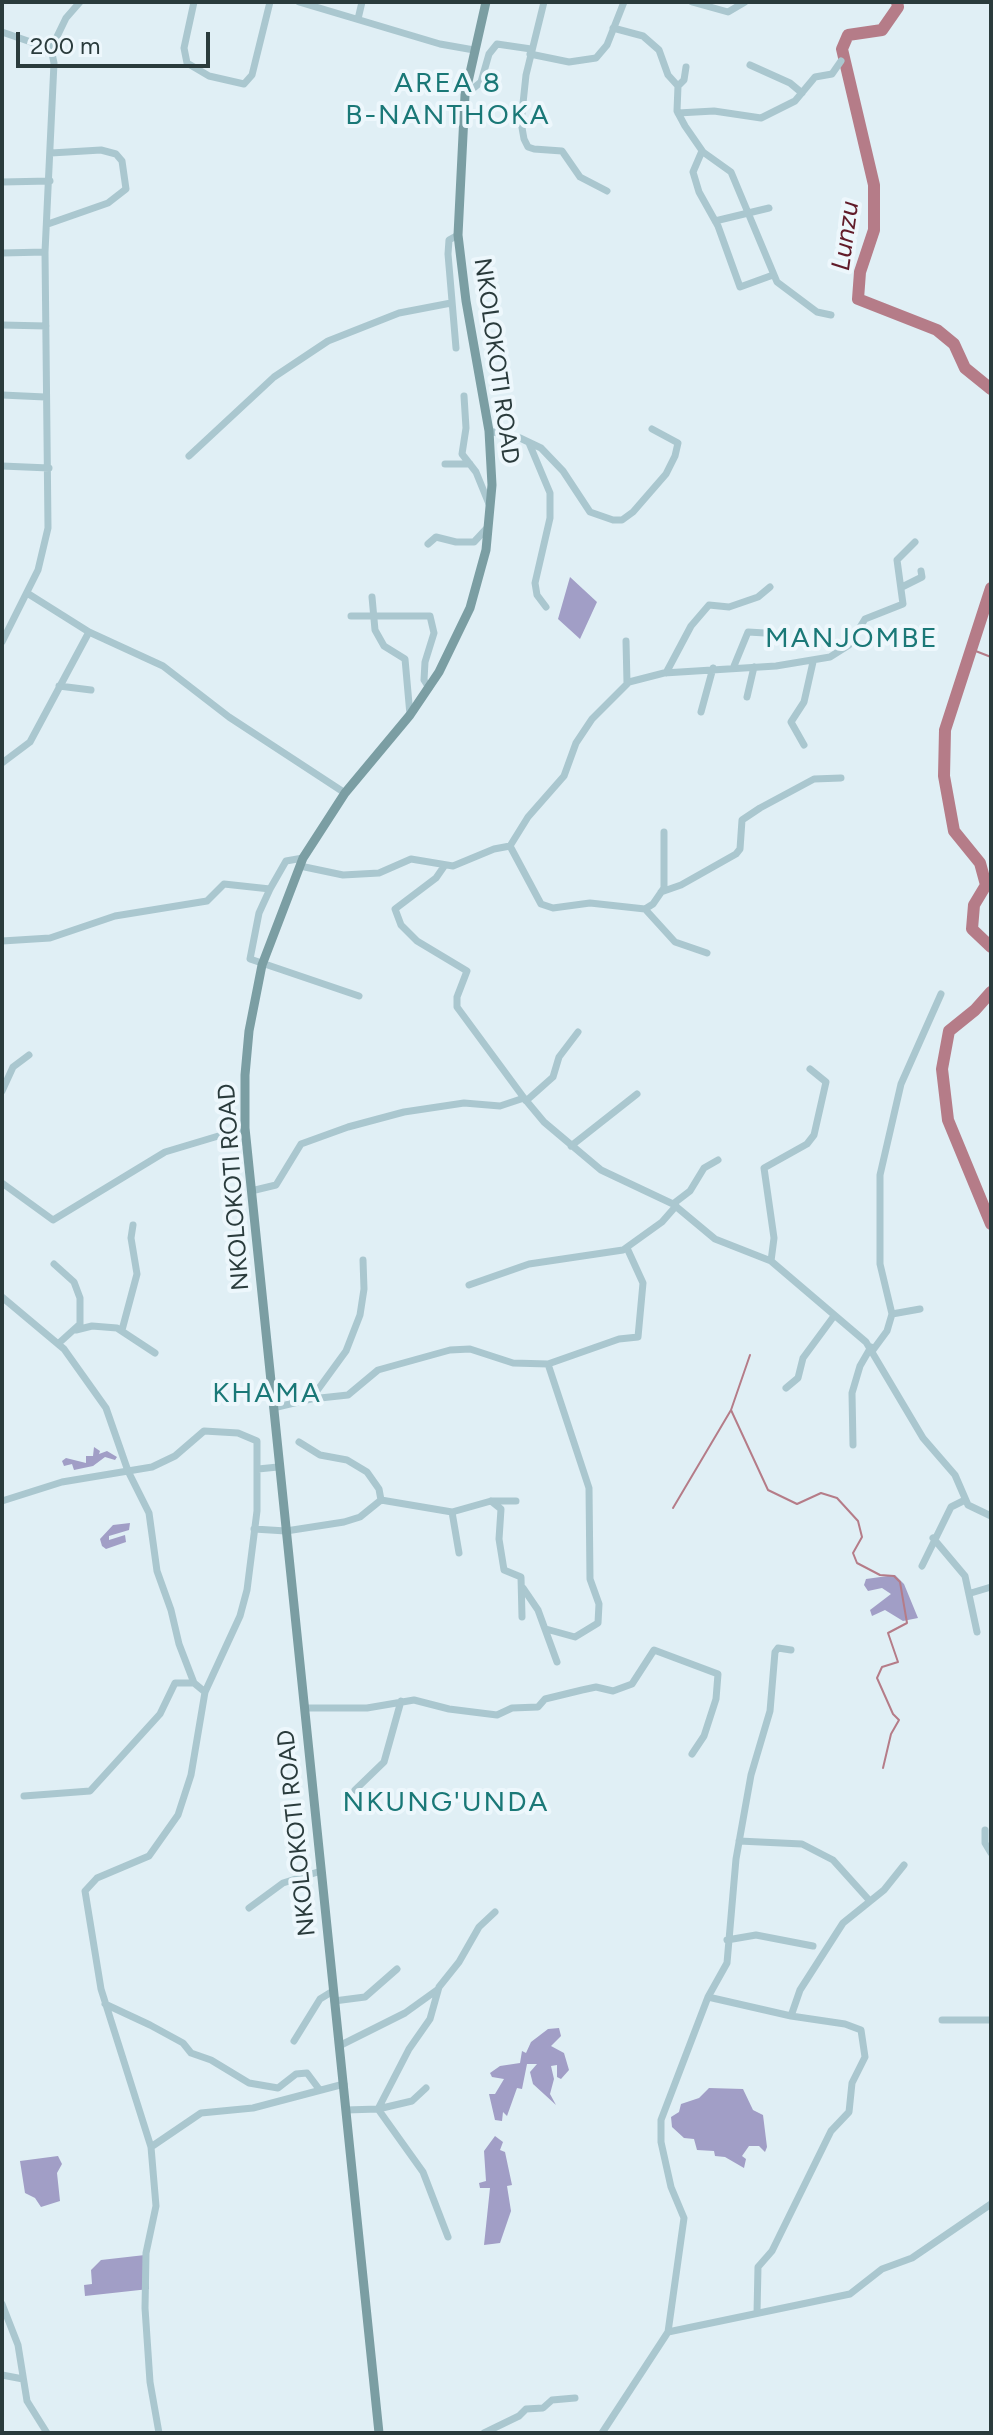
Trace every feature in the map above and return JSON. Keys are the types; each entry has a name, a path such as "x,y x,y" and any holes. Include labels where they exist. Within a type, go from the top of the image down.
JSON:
{"main road":[{"name":"NKOLOKOTI ROAD","path":"379,2433 245,1128 249,1031 262,965 301,862 345,793 429,688 470,608 489,526 489,431 458,235 465,95 486,2"}],"street":[{"path":"2,642 45,549 49,468 45,397 45,252 54,63 51,49 66,18 80,2"},
{"path":"194,2 183,56 192,69 234,84 250,82 270,2"},
{"path":"303,2 474,50"},
{"path":"358,19 362,2"},
{"path":"544,2 531,52 521,122 528,147 562,151 580,177 607,191"},
{"path":"465,95 481,82 489,54 497,44 569,62 589,61 602,53 622,4 613,2"},
{"path":"692,2 728,12 745,2"},
{"path":"613,28 648,39 678,86 678,113 702,151 727,166 777,282 817,312 831,315"},
{"path":"2,32 51,49"},
{"path":"678,113 714,111 761,118 795,101 815,77 832,74 841,61"},
{"path":"750,65 790,83 802,93"},
{"path":"678,86 684,80 686,67"},
{"path":"48,224 108,203 126,189 122,161 116,154 101,150 51,153"},
{"path":"702,151 693,172 740,287 773,275"},
{"path":"2,182 50,181"},
{"path":"715,221 769,208"},
{"path":"456,348 449,240 458,235"},
{"path":"2,253 45,252"},
{"path":"189,456 274,377 328,341 399,313 451,303"},
{"path":"2,325 46,326"},
{"path":"2,395 45,397"},
{"path":"464,396 466,428 462,454 470,464 491,510"},
{"path":"489,431 529,443 551,457 590,512 606,520 622,520 666,474 679,448 673,440 652,429"},
{"path":"529,443 550,493 550,518 535,583 537,595 546,607"},
{"path":"445,464 470,464"},
{"path":"2,466 49,468"},
{"path":"428,544 436,537 474,542 489,526"},
{"path":"359,996 262,965 249,957 259,913 286,861 301,862 343,875 379,873 411,859 445,865 510,846 528,817 564,776 576,743 592,719 627,683 644,675 813,662 830,657 849,645 865,619 903,604 897,560 915,542"},
{"path":"902,587 922,577 921,571"},
{"path":"666,673 691,626 709,605 729,607 758,597 770,587"},
{"path":"27,593 89,632 163,666 229,717 345,793"},
{"path":"372,597 375,630 384,646 405,659 410,715"},
{"path":"351,616 430,616 434,633 424,680 429,688"},
{"path":"2,617 12,624"},
{"path":"2,763 30,742 89,632"},
{"path":"734,666 748,632 765,633"},
{"path":"626,641 627,683"},
{"path":"804,745 791,722 804,702 813,662"},
{"path":"747,697 754,667"},
{"path":"701,712 713,668"},
{"path":"59,686 91,690"},
{"path":"661,892 681,885 736,854 740,849 740,824 760,808 814,779 841,778"},
{"path":"645,909 661,892 665,881 664,832"},
{"path":"510,846 541,904 553,908 590,903 645,909 675,942 707,953"},
{"path":"445,865 436,878 395,909 401,925 417,941 467,971 457,997 457,1007 525,1100 571,1146 601,1170 674,1205 715,1239 771,1261 872,1349 923,1438 955,1475 965,1500 991,1516"},
{"path":"2,941 50,938 115,916 207,901 224,884 270,889"},
{"path":"853,1445 852,1393 860,1366 887,1331 892,1314 880,1264 880,1175 901,1084 941,994"},
{"path":"251,1191 276,1185 295,1149 301,1144 348,1127 404,1112 464,1103 500,1106 525,1100 553,1077 559,1057 578,1032"},
{"path":"2,1091 13,1067 29,1055"},
{"path":"771,1261 774,1238 764,1168 807,1144 814,1135 826,1082 810,1069"},
{"path":"571,1146 637,1094"},
{"path":"2,1183 53,1220 165,1152 245,1128"},
{"path":"469,1285 529,1264 608,1254 627,1248 662,1222 674,1205 690,1191 704,1168 718,1160"},
{"path":"122,1330 137,1274 131,1238 133,1225"},
{"path":"273,1408 348,1395 378,1370 450,1350 470,1349 513,1363 548,1364 619,1339 640,1336 643,1283 627,1248"},
{"path":"311,1399 357,1331 364,1289 363,1260"},
{"path":"54,1264 78,1289 80,1324 59,1343"},
{"path":"2,1297 59,1343 81,1368 106,1408 128,1471 149,1513 157,1571 194,1683 205,1692"},
{"path":"892,1314 920,1309"},
{"path":"786,1388 798,1378 803,1358 834,1316"},
{"path":"76,1330 92,1326 122,1330 155,1353"},
{"path":"546,1629 575,1637 598,1623 599,1604 590,1579 589,1488 548,1364"},
{"path":"2,1501 62,1482 152,1467 175,1456 198,1434 212,1430 254,1437 258,1449 254,1529 240,1616 222,1649 205,1692 191,1775 168,1834 149,1856 97,1878 85,1891 105,2004 125,2056 151,2147 155,2213 146,2253 145,2308 150,2382 159,2433"},
{"path":"299,1442 320,1455 347,1460 367,1472 379,1489 381,1500"},
{"path":"258,1469 278,1467"},
{"path":"254,1529 286,1531 353,1520 381,1500 456,1518 491,1501 516,1501"},
{"path":"922,1566 933,1538 951,1507 965,1500"},
{"path":"491,1501 501,1509 499,1539 504,1570 521,1577 522,1617"},
{"path":"456,1518 459,1553"},
{"path":"933,1538 965,1576 977,1632"},
{"path":"971,1593 991,1587"},
{"path":"523,1588 546,1629 557,1662"},
{"path":"602,2433 668,2332 684,2218 671,2187 661,2142 661,2120 708,1997 727,1963 739,1841 751,1775 770,1711 775,1652 778,1648 791,1650"},
{"path":"305,1708 367,1708 422,1700 449,1709 497,1715 512,1708 538,1707 545,1699 596,1687 613,1691 632,1684 654,1650 718,1674 720,1679 714,1688 716,1699 704,1736 692,1754"},
{"path":"24,1796 90,1791 160,1714 175,1683 194,1683"},
{"path":"355,1790 384,1762 401,1701"},
{"path":"985,1830 985,1843 991,1853"},
{"path":"739,1841 802,1844 833,1860 869,1900"},
{"path":"791,2016 800,1990 837,1932 869,1900 884,1890 904,1865"},
{"path":"249,1908 283,1883 321,1871"},
{"path":"339,2046 427,2000 459,1962 479,1927 495,1912"},
{"path":"727,1940 756,1935 813,1946"},
{"path":"294,2041 320,1999 365,1997 397,1969"},
{"path":"378,2109 409,2049 430,2019 439,1987"},
{"path":"708,1997 791,2016 845,2024 861,2030 865,2057 852,2083 849,2112 831,2131 772,2251 758,2267 757,2313"},
{"path":"105,2004 183,2043 191,2053 211,2060 249,2083 278,2088 296,2074 307,2073 319,2089"},
{"path":"942,2020 991,2020"},
{"path":"151,2147 201,2113 253,2108 344,2084"},
{"path":"346,2110 378,2109 412,2101 426,2088"},
{"path":"378,2109 423,2172 448,2237"},
{"path":"668,2332 850,2294 882,2269 912,2258 991,2204"},
{"path":"2,2304 18,2345 28,2405 47,2433"},
{"path":"2,2375 23,2379"},
{"path":"484,2433 526,2409 543,2408 555,2399 575,2398"}],"shaded area":[{"path":"570,577 597,602 580,639 558,619"},
{"path":"94,1447 100,1451 99,1454 107,1451 117,1457 115,1460 105,1457 93,1466 74,1470 72,1464 64,1466 62,1461 66,1458 86,1463 86,1456 93,1456"},
{"path":"130,1523 129,1530 109,1536 109,1540 125,1535 126,1542 106,1549 102,1546 100,1539 113,1525"},
{"path":"895,1575 904,1584 918,1618 903,1621 885,1610 872,1616 870,1610 891,1594 882,1588 868,1591 864,1585 866,1579"},
{"path":"559,2028 561,2036 551,2046 564,2053 569,2070 561,2079 557,2077 557,2065 551,2066 554,2079 550,2094 556,2105 533,2084 530,2072 537,2064 527,2064 522,2089 517,2088 507,2116 503,2112 502,2121 495,2120 489,2094 495,2094 504,2079 492,2077 490,2073 500,2066 520,2063 522,2051 526,2053 531,2042 548,2029"},
{"path":"709,2088 743,2089 753,2110 763,2115 767,2147 765,2152 759,2146 749,2146 742,2156 746,2159 744,2168 725,2157 715,2156 714,2151 697,2150 694,2139 684,2138 672,2127 671,2117 679,2112 681,2104 699,2098"},
{"path":"495,2136 503,2142 500,2150 505,2152 512,2185 507,2186 511,2211 500,2243 484,2245 490,2188 480,2188 479,2183 486,2181 484,2151"},
{"path":"58,2156 62,2164 57,2173 60,2201 41,2207 35,2198 25,2193 20,2161"},
{"path":"145,2255 149,2289 85,2296 84,2285 92,2284 91,2270 101,2260"}],"waterway":[{"name":"Lunzu","path":"897,2 898,7 882,30 848,35 842,49 874,185 874,230 860,272 858,299 937,330 954,344 965,368 991,389"},
{"name":"Lunzu","path":"991,588 945,730 944,776 954,831 980,863 986,885 974,905 972,929 991,947"},
{"path":"973,650 991,657"},
{"name":"Lunzu","path":"991,992 949,1031 942,1069 948,1120 991,1224"},
{"path":"673,1508 731,1410 750,1355"},
{"path":"731,1410 768,1490 797,1504 821,1493 837,1498 858,1521 862,1537 853,1553 857,1563 880,1575 894,1576 900,1582 907,1623 888,1633 898,1662 882,1667 877,1678 893,1714 899,1720 891,1734 883,1768"}],"district":[{"name":"AREA 8 B-NANTHOKA","path":"448,100"},
{"name":"MANJOMBE","path":"852,639"},
{"name":"KHAMA","path":"267,1394"},
{"name":"NKUNG'UNDA","path":"446,1803"}]}
